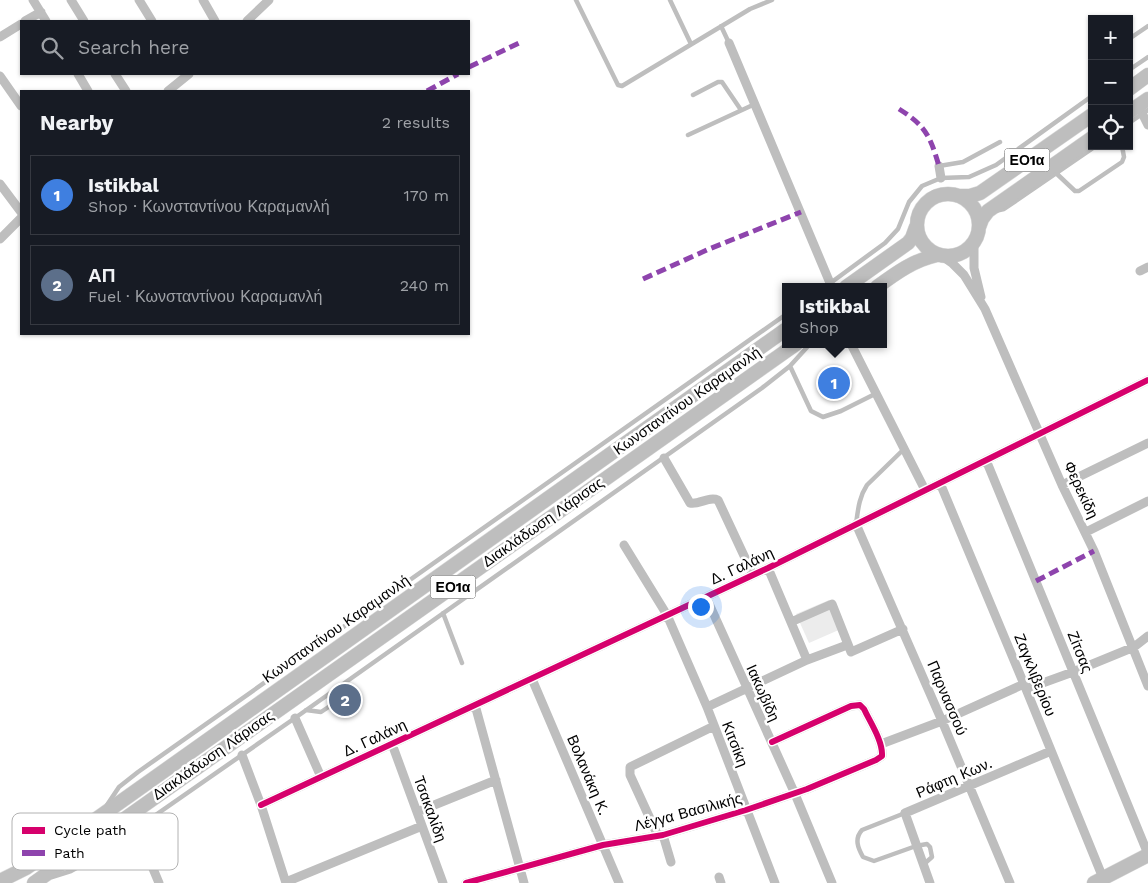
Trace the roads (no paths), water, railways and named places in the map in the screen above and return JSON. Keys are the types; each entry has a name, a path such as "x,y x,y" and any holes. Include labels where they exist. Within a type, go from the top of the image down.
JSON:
{"main road":[{"path":"1133,85 1148,75"},
{"path":"1140,112 1148,99"},
{"name":"ΕΟ1α","path":"852,283 908,243 912,238 919,213 930,199 941,194 970,196 980,193 1088,118"},
{"name":"ΕΟ1α","path":"974,242 982,219 988,211 1088,141"},
{"path":"959,196 973,206 978,217 979,227"},
{"path":"916,227 918,236 924,246 940,256"},
{"path":"883,283 908,266 927,257 953,256 963,253 974,242"},
{"name":"Κωνσταντίνου Καραμανλή","path":"105,813 782,332"},
{"name":"Κωνσταντίνου Καραμανλή","path":"132,813 790,348"},
{"path":"1099,881 1148,854"},
{"name":"Διακλάδωση Λάρισας","path":"0,881 22,870"},
{"name":"Κωνσταντίνου Καραμανλή","path":"36,881 52,870"}],"street":[{"path":"33,0 45,20"},
{"path":"71,0 83,20"},
{"path":"139,0 151,20"},
{"path":"203,0 214,20"},
{"path":"248,20 269,0"},
{"path":"27,20 41,12"},
{"path":"0,37 20,25"},
{"path":"729,43 756,104 827,283"},
{"path":"79,75 87,90"},
{"path":"116,75 125,90"},
{"path":"169,90 185,75"},
{"path":"0,76 20,105"},
{"path":"1140,112 1148,126"},
{"path":"939,166 941,178"},
{"path":"0,184 20,211"},
{"path":"0,239 20,219"},
{"name":"Φερεκίδη","path":"974,242 974,268 985,309"},
{"name":"Φερεκίδη","path":"940,256 958,268 970,283 985,309 1062,485 1086,532 1134,647 1148,686"},
{"path":"853,348 925,490"},
{"name":"Δ. Γαλάνη","path":"261,806 768,568 1148,380"},
{"path":"1062,485 1148,443"},
{"path":"664,458 690,503 694,504 713,498 718,500 753,575"},
{"name":"Ζίτσας","path":"986,460 1148,854"},
{"name":"Ζαγκλιβερίου","path":"940,483 1051,751 1099,881"},
{"path":"1086,532 1148,501"},
{"name":"Παρνασσού","path":"856,524 903,629 1010,883"},
{"name":"Κιτσίκη","path":"624,545 667,615 707,707 775,883"},
{"path":"768,568 807,660"},
{"name":"Ιακωβίδη","path":"706,597 795,794 832,883"},
{"path":"791,622 832,604 851,652 903,629"},
{"path":"772,742 857,704 864,709 881,744 1025,686 1074,672 1134,647 1148,636"},
{"path":"707,707 807,660 847,645"},
{"name":"Βολανάκη Κ.","path":"532,679 619,883"},
{"path":"476,705 524,883"},
{"path":"295,718 321,777"},
{"path":"671,862 661,835 630,775 630,767 714,726"},
{"name":"Τσακαλίδη","path":"392,744 443,883"},
{"name":"Λέγγα Βασιλικής","path":"466,883 603,845 661,835 795,794 882,756 881,744"},
{"name":"Ράφτη Κων.","path":"905,814 1051,751"},
{"path":"242,755 286,883 422,826"},
{"path":"417,812 496,780"},
{"path":"905,814 930,883"},
{"path":"154,870 159,883"}],"lane":[{"path":"576,0 620,85 624,85 762,2 772,0"},
{"path":"670,0 691,44"},
{"path":"721,26 729,43"},
{"path":"1133,36 1148,26"},
{"path":"1133,67 1148,57"},
{"path":"693,95 718,82 722,82 741,110"},
{"path":"831,283 886,243 898,229 905,210 914,194 922,186 941,178 969,177 996,165 1088,99"},
{"path":"688,135 756,104"},
{"path":"939,166 963,162 1000,142"},
{"path":"988,211 1004,209 1090,150"},
{"path":"1057,174 1075,191 1079,192 1122,162 1124,157 1123,150"},
{"name":"Διακλάδωση Λάρισας","path":"103,813 119,787 138,772 782,317"},
{"name":"Διακλάδωση Λάρισας","path":"158,813 762,388 790,366 806,348"},
{"path":"790,366 811,411 823,416 841,411 875,394"},
{"path":"856,524 863,490 904,449"},
{"path":"444,612 462,663"},
{"path":"306,710 321,712 345,696 347,681"},
{"name":"Ράφτη Κων.","path":"905,814 867,827 859,834 858,848 863,857 874,861 916,846"},
{"name":"Διακλάδωση Λάρισας","path":"36,881 72,870"}],"place":[{"name":"Istikbal","path":"834,383"},
{"name":"ΑΠ","path":"345,700"}]}
